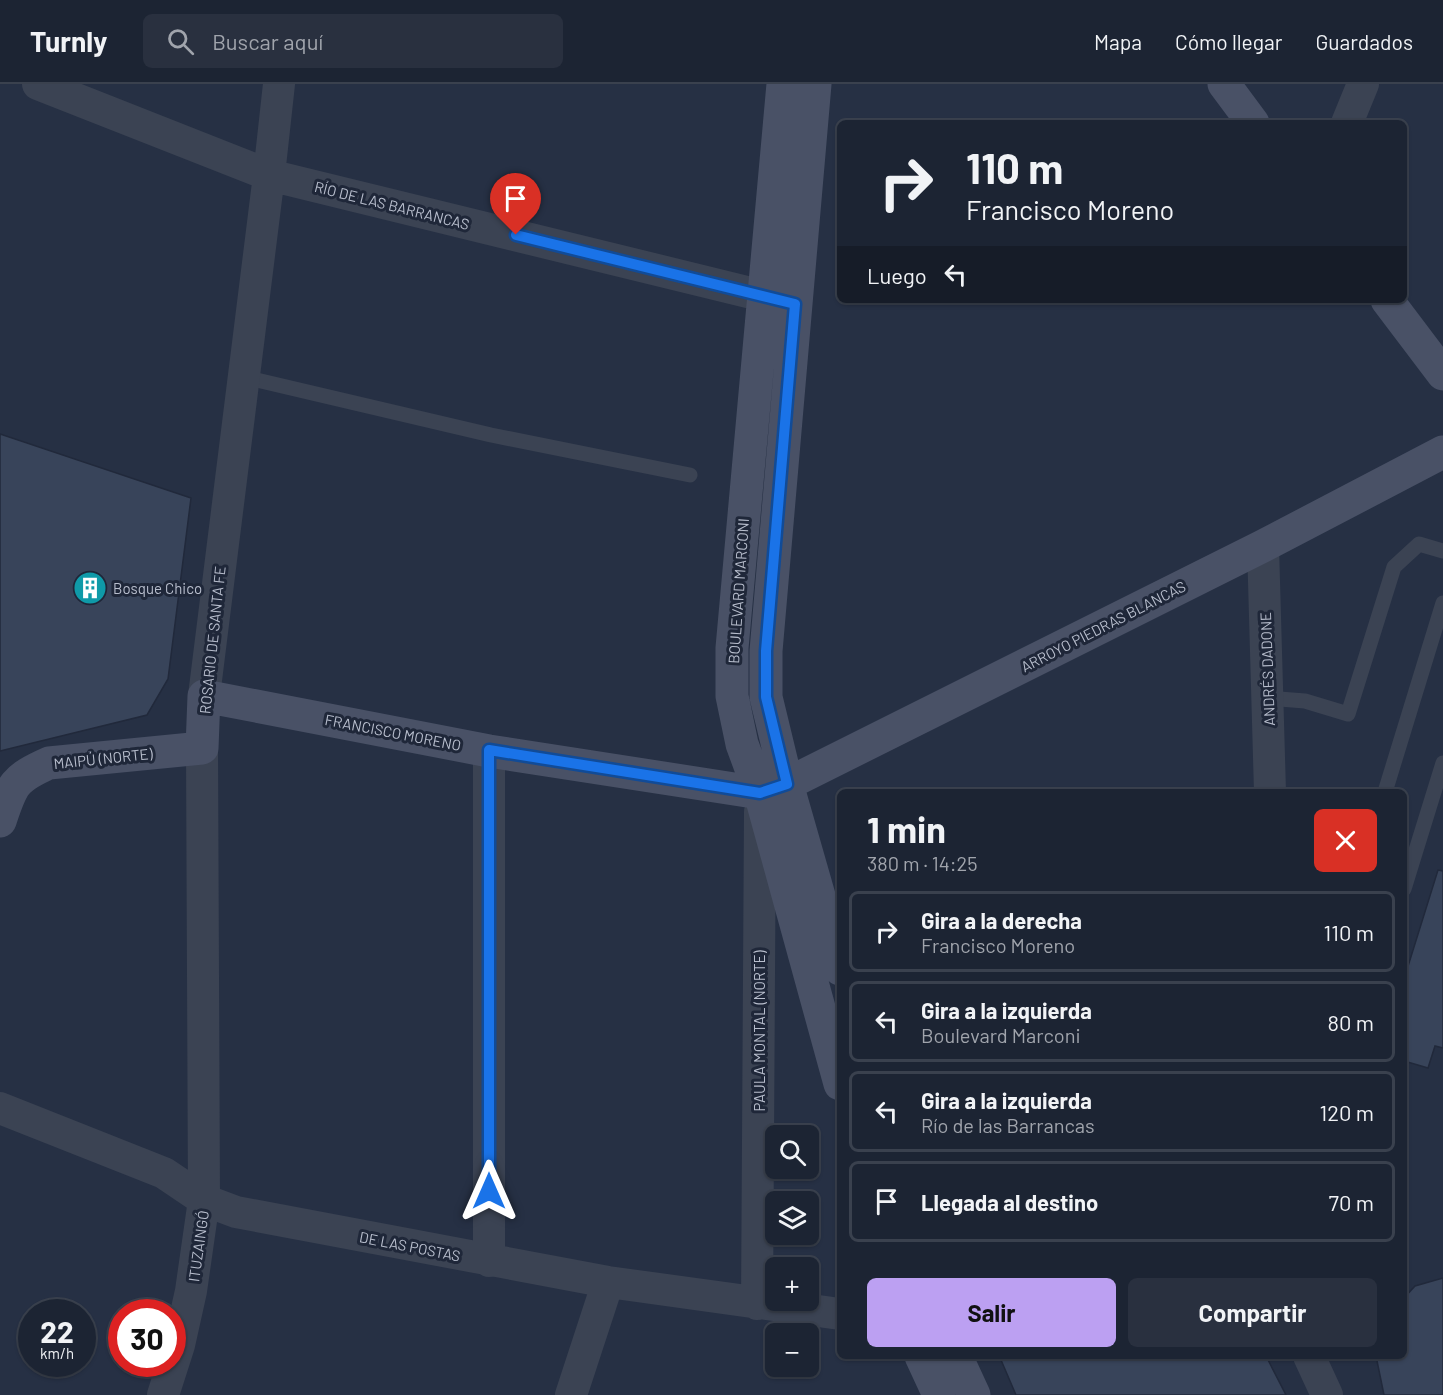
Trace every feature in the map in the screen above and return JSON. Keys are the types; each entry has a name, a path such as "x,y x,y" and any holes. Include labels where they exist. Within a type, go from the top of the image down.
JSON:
{"main road":[{"name":"BOULEVARD MARCONI","path":"783,84 763,295 732,672 732,696 742,744 773,788 837,961"},
{"name":"BOULEVARD MARCONI","path":"815,84 766,651 766,697 773,788 837,1071"},
{"path":"1224,84 1251,120"},
{"path":"1389,303 1443,374"},
{"name":"ARROYO PIEDRAS BLANCAS","path":"773,788 1263,546 1443,452"},
{"name":"FRANCISCO MORENO","path":"204,696 489,750 773,788"},
{"name":"ROSARIO DE SANTA FE","path":"202,748 204,696"},
{"name":"MAIPÚ (NORTE)","path":"0,821 12,786 28,772 49,762 202,748"},
{"path":"922,1359 939,1395"},
{"path":"957,1359 974,1395"}],"street":[{"name":"RÍO DE LAS BARRANCAS","path":"38,84 270,175 795,304"},
{"name":"ROSARIO DE SANTA FE","path":"204,696 270,175 279,84"},
{"path":"1348,120 1363,84"},
{"name":"ANDRÉS DADONE","path":"1263,546 1270,789"},
{"name":"ROSARIO DE SANTA FE","path":"202,748 204,1200"},
{"path":"489,750 489,1261"},
{"name":"PAULA MONTAL (NORTE)","path":"757,1304 773,788"},
{"name":"DE LAS POSTAS","path":"0,1108 164,1173 204,1200 236,1212 608,1282 837,1314"},
{"name":"ITUZAINGÓ","path":"163,1395 179,1345 191,1291 204,1200"},
{"path":"571,1395 608,1282"},
{"path":"1310,1359 1327,1395"}],"lane":[{"path":"244,377 491,435 690,475"},
{"path":"1268,698 1305,701 1348,714 1394,567 1419,544 1443,551"},
{"path":"1386,789 1443,603"},
{"path":"1407,879 1443,763"}],"building":[{"name":"Bosque Chico","path":"0,434 191,498 168,679 147,715 0,751"},
{"path":"1438,870 1443,871 1443,1048 1435,1046 1428,1068 1407,1062 1407,969"},
{"path":"1443,1278 1443,1395 1384,1395 1377,1359 1407,1359 1407,1295 1415,1286"},
{"path":"1268,1359 1286,1395 1016,1395 1001,1360"}],"place":[{"name":"Bosque Chico","path":"90,588"}],"route":[{"path":"489,1191 489,750 760,793 787,784 766,697 766,651 795,304 516,235"}]}
